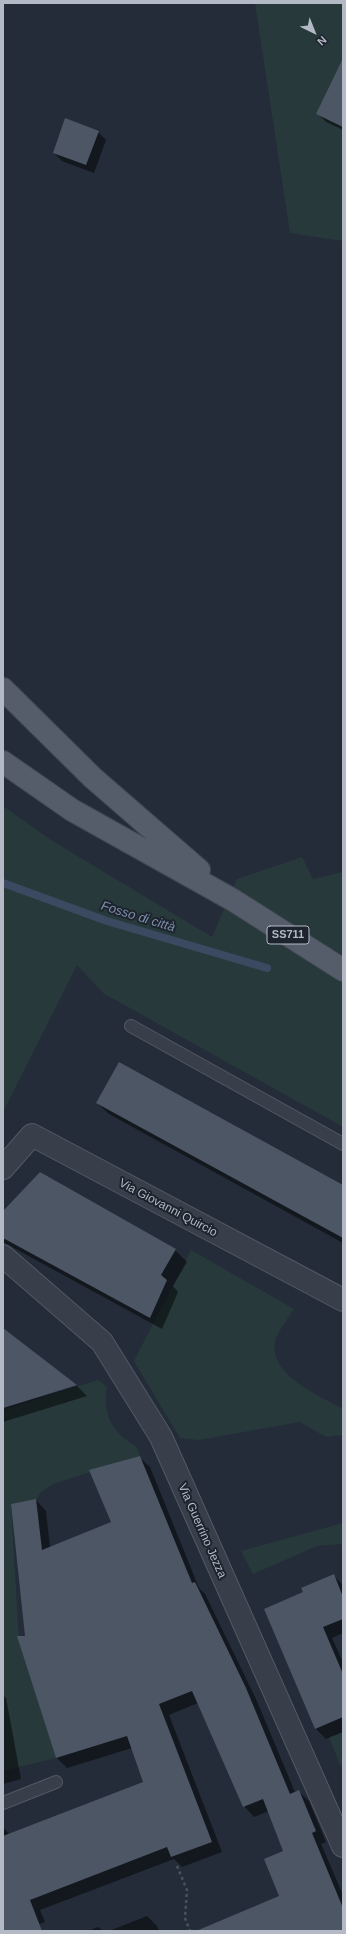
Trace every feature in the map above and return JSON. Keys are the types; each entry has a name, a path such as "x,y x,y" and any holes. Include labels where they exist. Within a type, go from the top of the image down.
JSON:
{"main road":[{"path":"3,689 93,778"},
{"path":"3,704 93,778 233,900"},
{"path":"3,753 72,810"},
{"path":"3,762 72,810 233,900"},
{"name":"SS711","path":"233,900 343,970"}],"street":[{"name":"Via Giovanni Quircio","path":"3,1168 32,1136 343,1300"},
{"name":"Via Guerrino Jezza","path":"3,1256 102,1342 161,1437 343,1846"}],"lane":[{"path":"131,1026 343,1144"},
{"path":"3,1804 56,1782"}],"path":[{"path":"177,1866 187,1890 184,1918 190,1931"}],"shaded area":[{"path":"255,3 343,3 343,241 290,233"},
{"path":"3,806 51,840 212,937 237,879 302,857 313,879 343,872 343,1127 103,993 77,965 3,1112"},
{"path":"191,1250 294,1309 276,1338 275,1353 280,1364 298,1383 309,1391 343,1409 343,1435 326,1437 300,1422 199,1440 180,1438 134,1361"},
{"path":"98,1380 107,1387 106,1406 111,1422 121,1435 136,1446 140,1456 53,1484 41,1492 36,1500 11,1504 19,1640 56,1758 3,1771 3,1410"},
{"path":"343,1523 343,1544 317,1546 253,1574 241,1551"},
{"path":"343,1732 343,1764 340,1765 329,1737"}],"building":[{"path":"343,58 343,127 316,114"},
{"path":"65,118 99,131 86,165 53,153"},
{"path":"119,1062 343,1185 343,1238 96,1103"},
{"path":"40,1172 176,1249 161,1275 167,1280 150,1318 3,1238 3,1211"},
{"path":"3,1328 77,1385 3,1408"},
{"path":"140,1456 192,1583 195,1582 246,1688 290,1794 299,1790 316,1831 312,1833 343,1908 343,1931 196,1931 279,1896 264,1859 283,1851 263,1799 243,1807 192,1691 159,1704 212,1842 171,1857 167,1847 30,1900 42,1931 3,1931 3,1836 143,1782 127,1736 56,1758 17,1636 25,1636 11,1504 36,1499 42,1550 111,1522 89,1470"},
{"path":"334,1574 343,1597 343,1619 323,1627 343,1674 343,1717 315,1729 264,1609 303,1592 301,1588"}],"waterway":[{"name":"Fosso di città","path":"3,883 107,921 267,968"}]}
